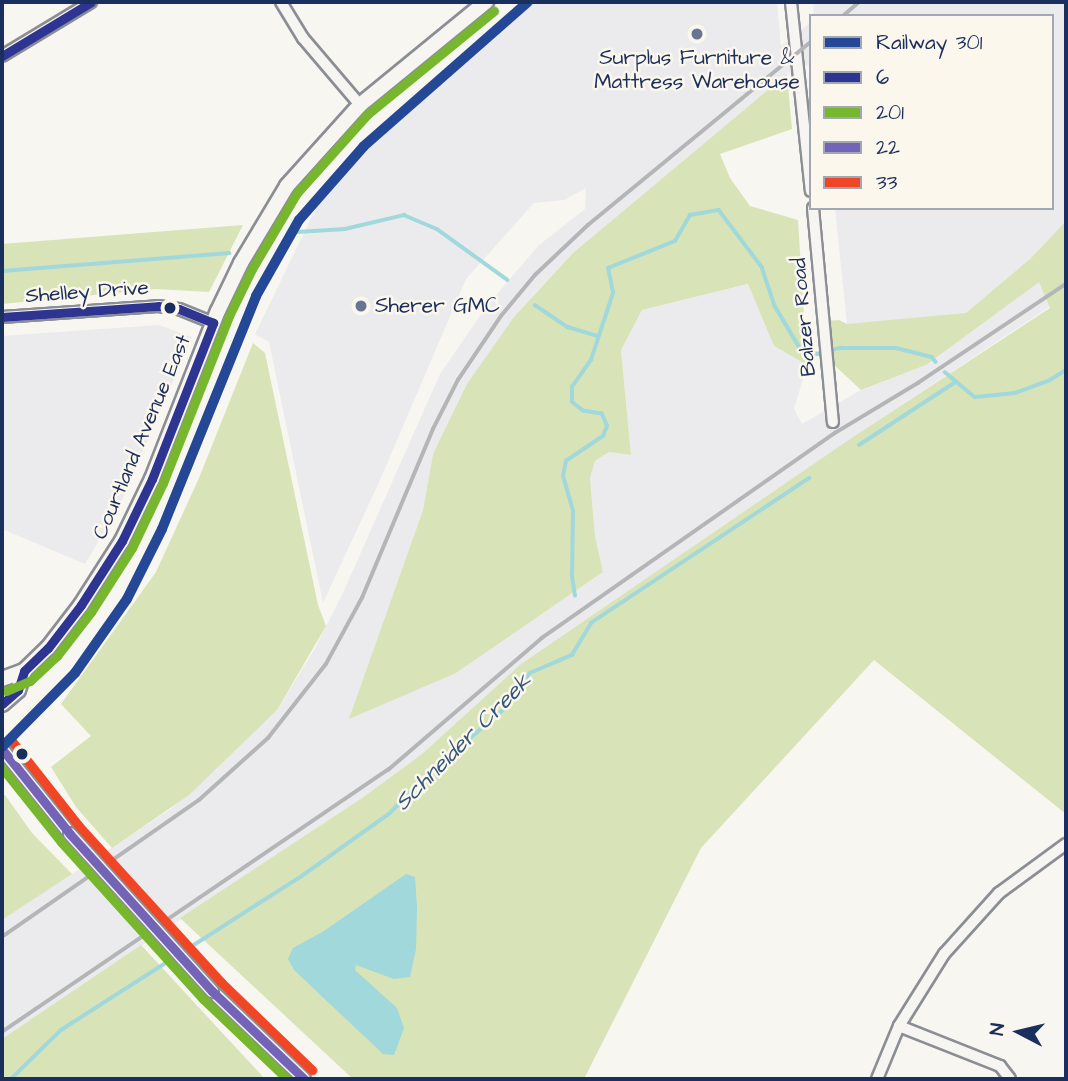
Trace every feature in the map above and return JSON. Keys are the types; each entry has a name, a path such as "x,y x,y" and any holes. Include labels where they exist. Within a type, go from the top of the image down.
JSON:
{"main road":[{"name":"Courtland Avenue East","path":"2,704 18,690 24,671 65,627 122,541 152,479 214,323 241,263 288,186 360,105 486,2"},
{"name":"Courtland Avenue East","path":"2,679 24,671"}],"street":[{"path":"2,56 91,2"},
{"path":"281,2 303,38 360,105"},
{"path":"791,2 809,172"},
{"name":"Balzer Road","path":"813,210 833,422"},
{"name":"Shelley Drive","path":"2,317 158,306 179,309 214,323"},
{"path":"2,750 70,834 212,990 299,1078"},
{"path":"877,1079 899,1026 944,954 999,893 1066,844"},
{"path":"899,1026 1000,1066 1010,1079"}],"shaded area":[{"path":"535,2 777,2 781,46 809,24 809,65 787,74 573,253 514,317 433,454 423,510 383,624 456,673 603,572 595,536 590,478 595,461 609,452 631,455 621,350 642,310 749,284 774,346 807,365 794,409 802,424 861,390 926,365 1066,261 1066,296 850,439 521,664 422,754 362,798 2,1039 2,920 172,808 277,710 314,650 342,595 440,374 486,307 538,246 585,209 586,188 564,200 534,203 466,279 380,480 323,603 269,342 255,334 316,208 364,149"},
{"path":"813,2 1066,2 1066,221 1031,258 966,313 935,319 847,324 835,210 1054,210 1054,14 814,14"},
{"path":"159,325 192,337 119,507 85,564 2,529 2,336"}],"green space":[{"path":"787,74 792,129 720,154 730,178 750,206 798,220 807,365 774,346 748,284 642,310 621,350 631,455 609,452 595,461 590,478 595,536 603,572 456,673 349,719 423,510 433,454 467,384 514,317 573,253"},
{"path":"1066,221 1066,814 874,660 701,848 584,1079 353,1079 180,918 362,798 422,754 521,664 850,439 1050,308 1039,282 926,365 861,390 833,364 827,321 839,320 847,324 966,313 1031,258"},
{"path":"243,225 209,292 155,289 2,304 2,244"},
{"path":"253,343 265,353 318,605 326,626 277,710 189,795 112,848 76,807 51,767 91,736 61,704 156,572 199,478"},
{"path":"5,795 32,833 72,874 2,920 2,796"},
{"path":"141,945 265,1079 2,1079 2,1039"}],"water":[{"path":"406,874 415,877 417,907 416,949 410,977 394,979 356,965 355,970 397,1008 404,1028 394,1055 383,1054 294,970 288,959 293,948 324,931"}],"waterway":[{"name":"Schneider Creek","path":"575,596 572,576 573,511 563,476 566,461 603,436 607,426 602,414 583,411 572,402 572,387 591,360 613,293 608,268 675,241 690,215 719,210 762,267 775,306 800,348 817,354 840,348 896,348 932,357 936,362"},
{"path":"297,232 345,229 404,215 437,229 508,280"},
{"path":"2,271 229,253"},
{"path":"535,305 568,327 598,336"},
{"name":"Schneider Creek","path":"945,372 975,397 1015,393 1050,380 1066,370"},
{"name":"Schneider Creek","path":"859,445 954,383"},
{"name":"Schneider Creek","path":"11,1079 61,1030 302,876 390,813 432,771 504,709 530,673 572,655 591,623 809,478"}],"railway":[{"path":"845,14 859,2"},
{"path":"2,937 199,800 268,738 326,664 362,598 433,429 458,380 501,316 535,275 588,225 809,44"},
{"path":"2,1032 388,770 542,638 835,433 918,383 1066,284"}],"rail line":[{"name":"301","path":"2,747 75,673 127,599 162,529 256,296 299,220 364,146 528,2"}],"transit line":[{"name":"6","path":"2,56 91,2"},
{"name":"201","path":"6,691 30,681 57,656 91,612 132,548 163,483 229,316 252,269 297,193 368,114 494,11"},
{"name":"6","path":"2,317 158,306 179,309 213,323"},
{"name":"6","path":"2,704 18,690 24,671 48,648 81,605 122,541 152,479 213,323"},
{"name":"33","path":"12,741 79,826 221,982 312,1070"},
{"name":"22","path":"2,749 70,834 212,991 304,1079"},
{"name":"201","path":"2,768 61,842 203,999 287,1079"}],"place":[{"name":"Surplus Furniture & Mattress Warehouse","path":"697,34"},
{"name":"Sherer GMC","path":"361,306"}]}
